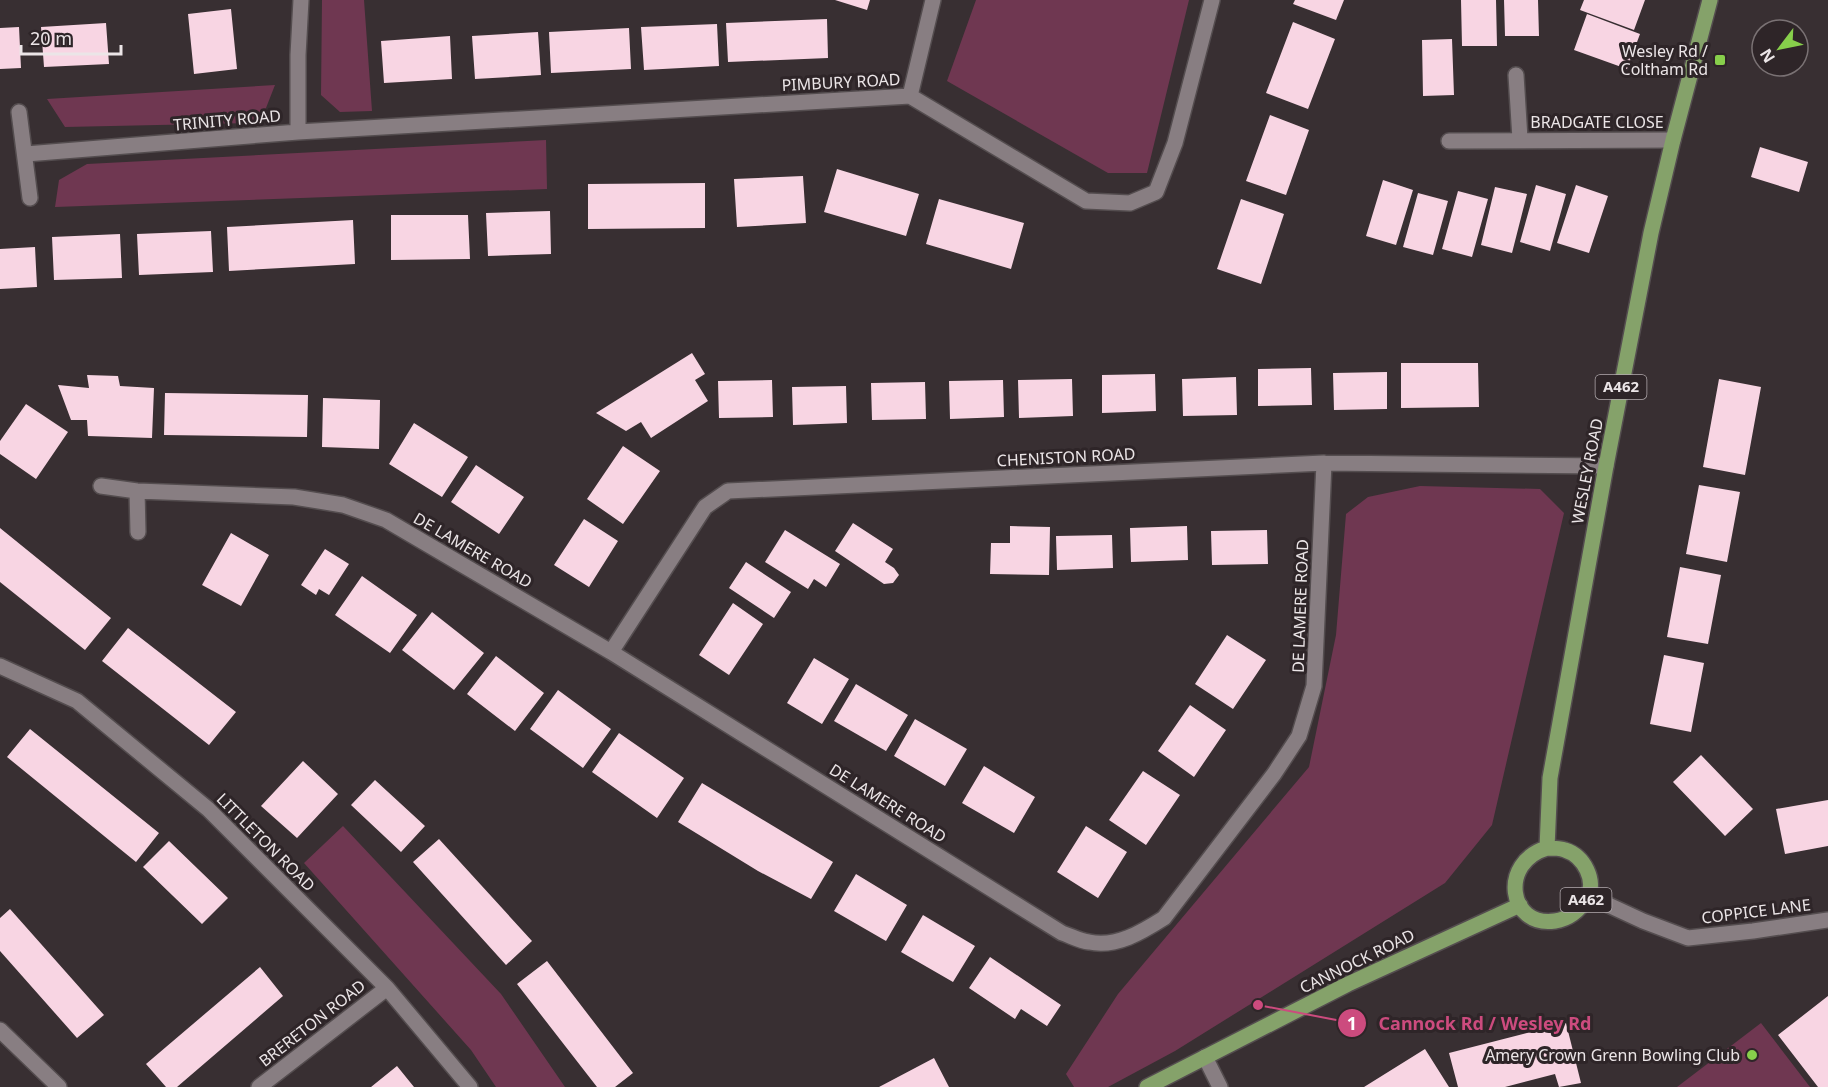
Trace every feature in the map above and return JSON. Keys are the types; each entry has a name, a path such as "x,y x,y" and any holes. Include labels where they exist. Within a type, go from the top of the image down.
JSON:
{"main road":[{"name":"WESLEY ROAD","path":"1547,848 1550,778 1606,466 1651,233 1710,0"},
{"name":"A462","path":"1520,905 1532,918 1545,923 1571,916 1588,896 1591,878 1582,862 1566,850 1547,848"},
{"path":"1520,905 1514,890 1517,870 1536,851 1547,848"},
{"name":"CANNOCK ROAD","path":"1147,1087 1348,984 1520,905"}],"street":[{"name":"TRINITY ROAD","path":"26,154 298,132 301,0"},
{"path":"910,96 933,0"},
{"name":"PIMBURY ROAD","path":"298,132 910,96 1086,201 1130,203 1156,192 1175,143 1212,0"},
{"name":"BRADGATE CLOSE","path":"1516,75 1520,139"},
{"path":"19,112 30,198"},
{"name":"BRADGATE CLOSE","path":"1449,141 1673,140"},
{"name":"CHENISTON ROAD","path":"611,652 705,507 728,491 1324,463 1606,466"},
{"name":"DE LAMERE ROAD","path":"100,486 137,491 294,497 343,505 386,520 611,652 1062,933 1090,943 1112,942 1138,934 1164,918 1274,774 1299,736 1314,686 1324,463"},
{"path":"137,491 138,532"},
{"name":"LITTLETON ROAD","path":"0,666 77,701 208,809 387,988 470,1087"},
{"name":"COPPICE LANE","path":"1588,896 1643,921 1689,938 1753,932 1828,920"},
{"name":"BRERETON ROAD","path":"259,1087 387,988"},
{"path":"0,1030 59,1087"},
{"path":"1205,1057 1220,1087"}],"shaded area":[{"path":"322,0 364,0 372,111 340,112 321,95"},
{"path":"976,0 1189,0 1147,173 1108,173 947,81"},
{"path":"275,85 266,108 251,123 65,127 47,99"},
{"path":"546,140 547,189 55,207 59,180 87,164"},
{"path":"1420,486 1540,489 1564,513 1492,825 1445,883 1175,1051 1108,1087 1074,1087 1066,1074 1118,994 1309,767 1336,635 1346,514 1368,497"},
{"path":"343,826 501,994 565,1087 496,1087 471,1050 304,863"},
{"name":"Amery Crown Grenn Bowling Club","path":"1761,1023 1810,1087 1677,1087"}],"building":[{"path":"835,0 870,0 867,10"},
{"path":"1295,0 1344,0 1336,20 1293,4"},
{"path":"1461,0 1496,0 1497,46 1462,46"},
{"path":"1504,0 1538,0 1539,36 1505,36"},
{"path":"1584,0 1645,0 1634,30 1580,10"},
{"path":"231,9 237,69 194,74 188,14"},
{"path":"1587,14 1640,34 1627,69 1574,50"},
{"path":"827,19 828,58 728,62 726,23"},
{"path":"1293,22 1335,39 1308,109 1266,93"},
{"path":"106,23 109,64 44,67 41,27"},
{"path":"717,24 719,66 644,70 641,27"},
{"path":"19,27 21,68 0,69 0,28"},
{"path":"629,28 631,69 551,73 549,32"},
{"path":"538,32 541,75 475,79 472,36"},
{"path":"450,36 452,79 384,83 381,41"},
{"path":"1452,39 1454,95 1423,96 1422,40"},
{"path":"1270,115 1309,130 1286,195 1246,181"},
{"path":"1760,147 1808,162 1799,192 1751,177"},
{"path":"837,169 919,194 906,236 824,212"},
{"path":"803,176 806,223 737,227 734,179"},
{"path":"1383,180 1413,190 1396,245 1366,236"},
{"path":"705,183 705,228 588,229 588,184"},
{"path":"1536,185 1566,194 1550,251 1520,242"},
{"path":"1576,185 1608,196 1589,253 1557,243"},
{"path":"1495,187 1527,194 1512,253 1481,245"},
{"path":"1458,191 1488,199 1472,257 1442,249"},
{"path":"1418,193 1448,201 1433,255 1403,247"},
{"path":"939,199 1024,223 1011,269 926,244"},
{"path":"1241,199 1284,214 1261,284 1217,269"},
{"path":"550,211 551,254 488,256 486,213"},
{"path":"391,215 468,215 470,259 391,260"},
{"path":"353,220 355,264 229,271 227,227"},
{"path":"211,231 213,272 139,275 137,234"},
{"path":"120,234 122,278 54,280 52,237"},
{"path":"35,247 37,287 0,289 0,249"},
{"path":"692,353 705,374 695,380 708,401 651,438 641,422 626,431 596,413"},
{"path":"1401,363 1478,363 1479,407 1401,408"},
{"path":"1311,368 1312,405 1258,406 1258,369"},
{"path":"1387,372 1387,409 1334,410 1333,373"},
{"path":"1155,374 1156,411 1102,413 1102,375"},
{"path":"87,375 118,376 120,386 154,388 152,438 88,436 87,420 71,420 58,385 89,388"},
{"path":"1236,377 1237,415 1183,416 1182,379"},
{"path":"1072,379 1073,416 1019,418 1018,380"},
{"path":"1719,379 1761,387 1745,475 1703,467"},
{"path":"772,380 773,417 719,418 718,381"},
{"path":"1003,380 1004,417 950,419 949,381"},
{"path":"925,382 926,419 872,420 871,383"},
{"path":"846,386 847,423 793,425 792,387"},
{"path":"165,393 308,395 307,437 164,435"},
{"path":"323,398 380,400 379,449 322,447"},
{"path":"26,404 68,432 36,479 0,454 0,441"},
{"path":"414,423 468,457 442,497 389,464"},
{"path":"623,446 660,471 623,524 587,499"},
{"path":"476,465 524,497 499,534 451,502"},
{"path":"1699,485 1740,492 1727,562 1686,554"},
{"path":"584,519 618,541 589,587 554,565"},
{"path":"853,523 893,549 885,562 899,575 893,583 884,584 835,551"},
{"path":"1010,526 1050,527 1049,575 990,574 991,543 1010,543"},
{"path":"1187,526 1188,560 1131,562 1130,528"},
{"path":"0,528 111,618 85,650 0,582"},
{"path":"785,530 840,564 826,587 814,579 808,589 765,562"},
{"path":"1267,530 1268,564 1212,565 1211,531"},
{"path":"231,533 269,555 241,606 202,585"},
{"path":"1112,535 1113,568 1057,570 1056,536"},
{"path":"325,549 349,564 329,595 319,589 316,595 301,585"},
{"path":"746,562 791,592 774,618 729,588"},
{"path":"1680,567 1721,575 1708,644 1667,637"},
{"path":"362,576 417,615 390,653 335,615"},
{"path":"733,603 763,624 729,675 699,655"},
{"path":"432,612 484,653 454,690 402,650"},
{"path":"128,628 236,712 209,745 102,661"},
{"path":"1227,635 1266,660 1233,709 1195,684"},
{"path":"1664,655 1704,663 1691,732 1650,724"},
{"path":"496,656 544,693 515,731 467,694"},
{"path":"814,658 849,679 822,724 787,703"},
{"path":"856,684 908,715 886,751 834,721"},
{"path":"558,690 611,729 583,768 530,729"},
{"path":"1190,705 1226,730 1194,777 1158,751"},
{"path":"915,719 967,749 945,786 894,756"},
{"path":"30,729 159,833 136,862 7,757"},
{"path":"619,733 684,778 657,818 592,772"},
{"path":"1701,755 1753,809 1725,836 1673,782"},
{"path":"303,761 338,794 297,838 261,806"},
{"path":"984,766 1035,797 1014,833 962,803"},
{"path":"1143,771 1180,795 1146,845 1109,820"},
{"path":"375,780 425,826 401,852 351,805"},
{"path":"702,783 833,862 811,899 758,871 678,822"},
{"path":"1828,800 1828,846 1785,854 1776,809"},
{"path":"1086,826 1127,852 1098,898 1057,872"},
{"path":"439,839 532,941 506,965 413,862"},
{"path":"169,841 228,898 202,924 143,867"},
{"path":"856,874 907,905 886,941 834,911"},
{"path":"10,909 104,1015 77,1038 0,951 0,918"},
{"path":"923,915 975,946 953,982 901,952"},
{"path":"990,957 1061,1005 1047,1026 1021,1009 1015,1019 969,988"},
{"path":"547,961 633,1073 615,1087 597,1087 517,984"},
{"path":"260,967 283,996 177,1087 166,1087 146,1064"},
{"path":"1828,996 1828,1087 1818,1087 1778,1035"},
{"path":"1566,1023 1581,1083 1559,1087 1555,1074 1505,1087 1458,1087 1449,1053"},
{"path":"1425,1049 1449,1087 1364,1087"},
{"path":"934,1058 949,1087 879,1087"},
{"path":"397,1066 414,1087 371,1087"}],"place":[{"name":"Wesley Rd / Coltham Rd","path":"1720,60"},
{"name":"Cannock Rd / Wesley Rd","path":"1258,1005"},
{"name":"Amery Crown Grenn Bowling Club","path":"1752,1055"}]}
